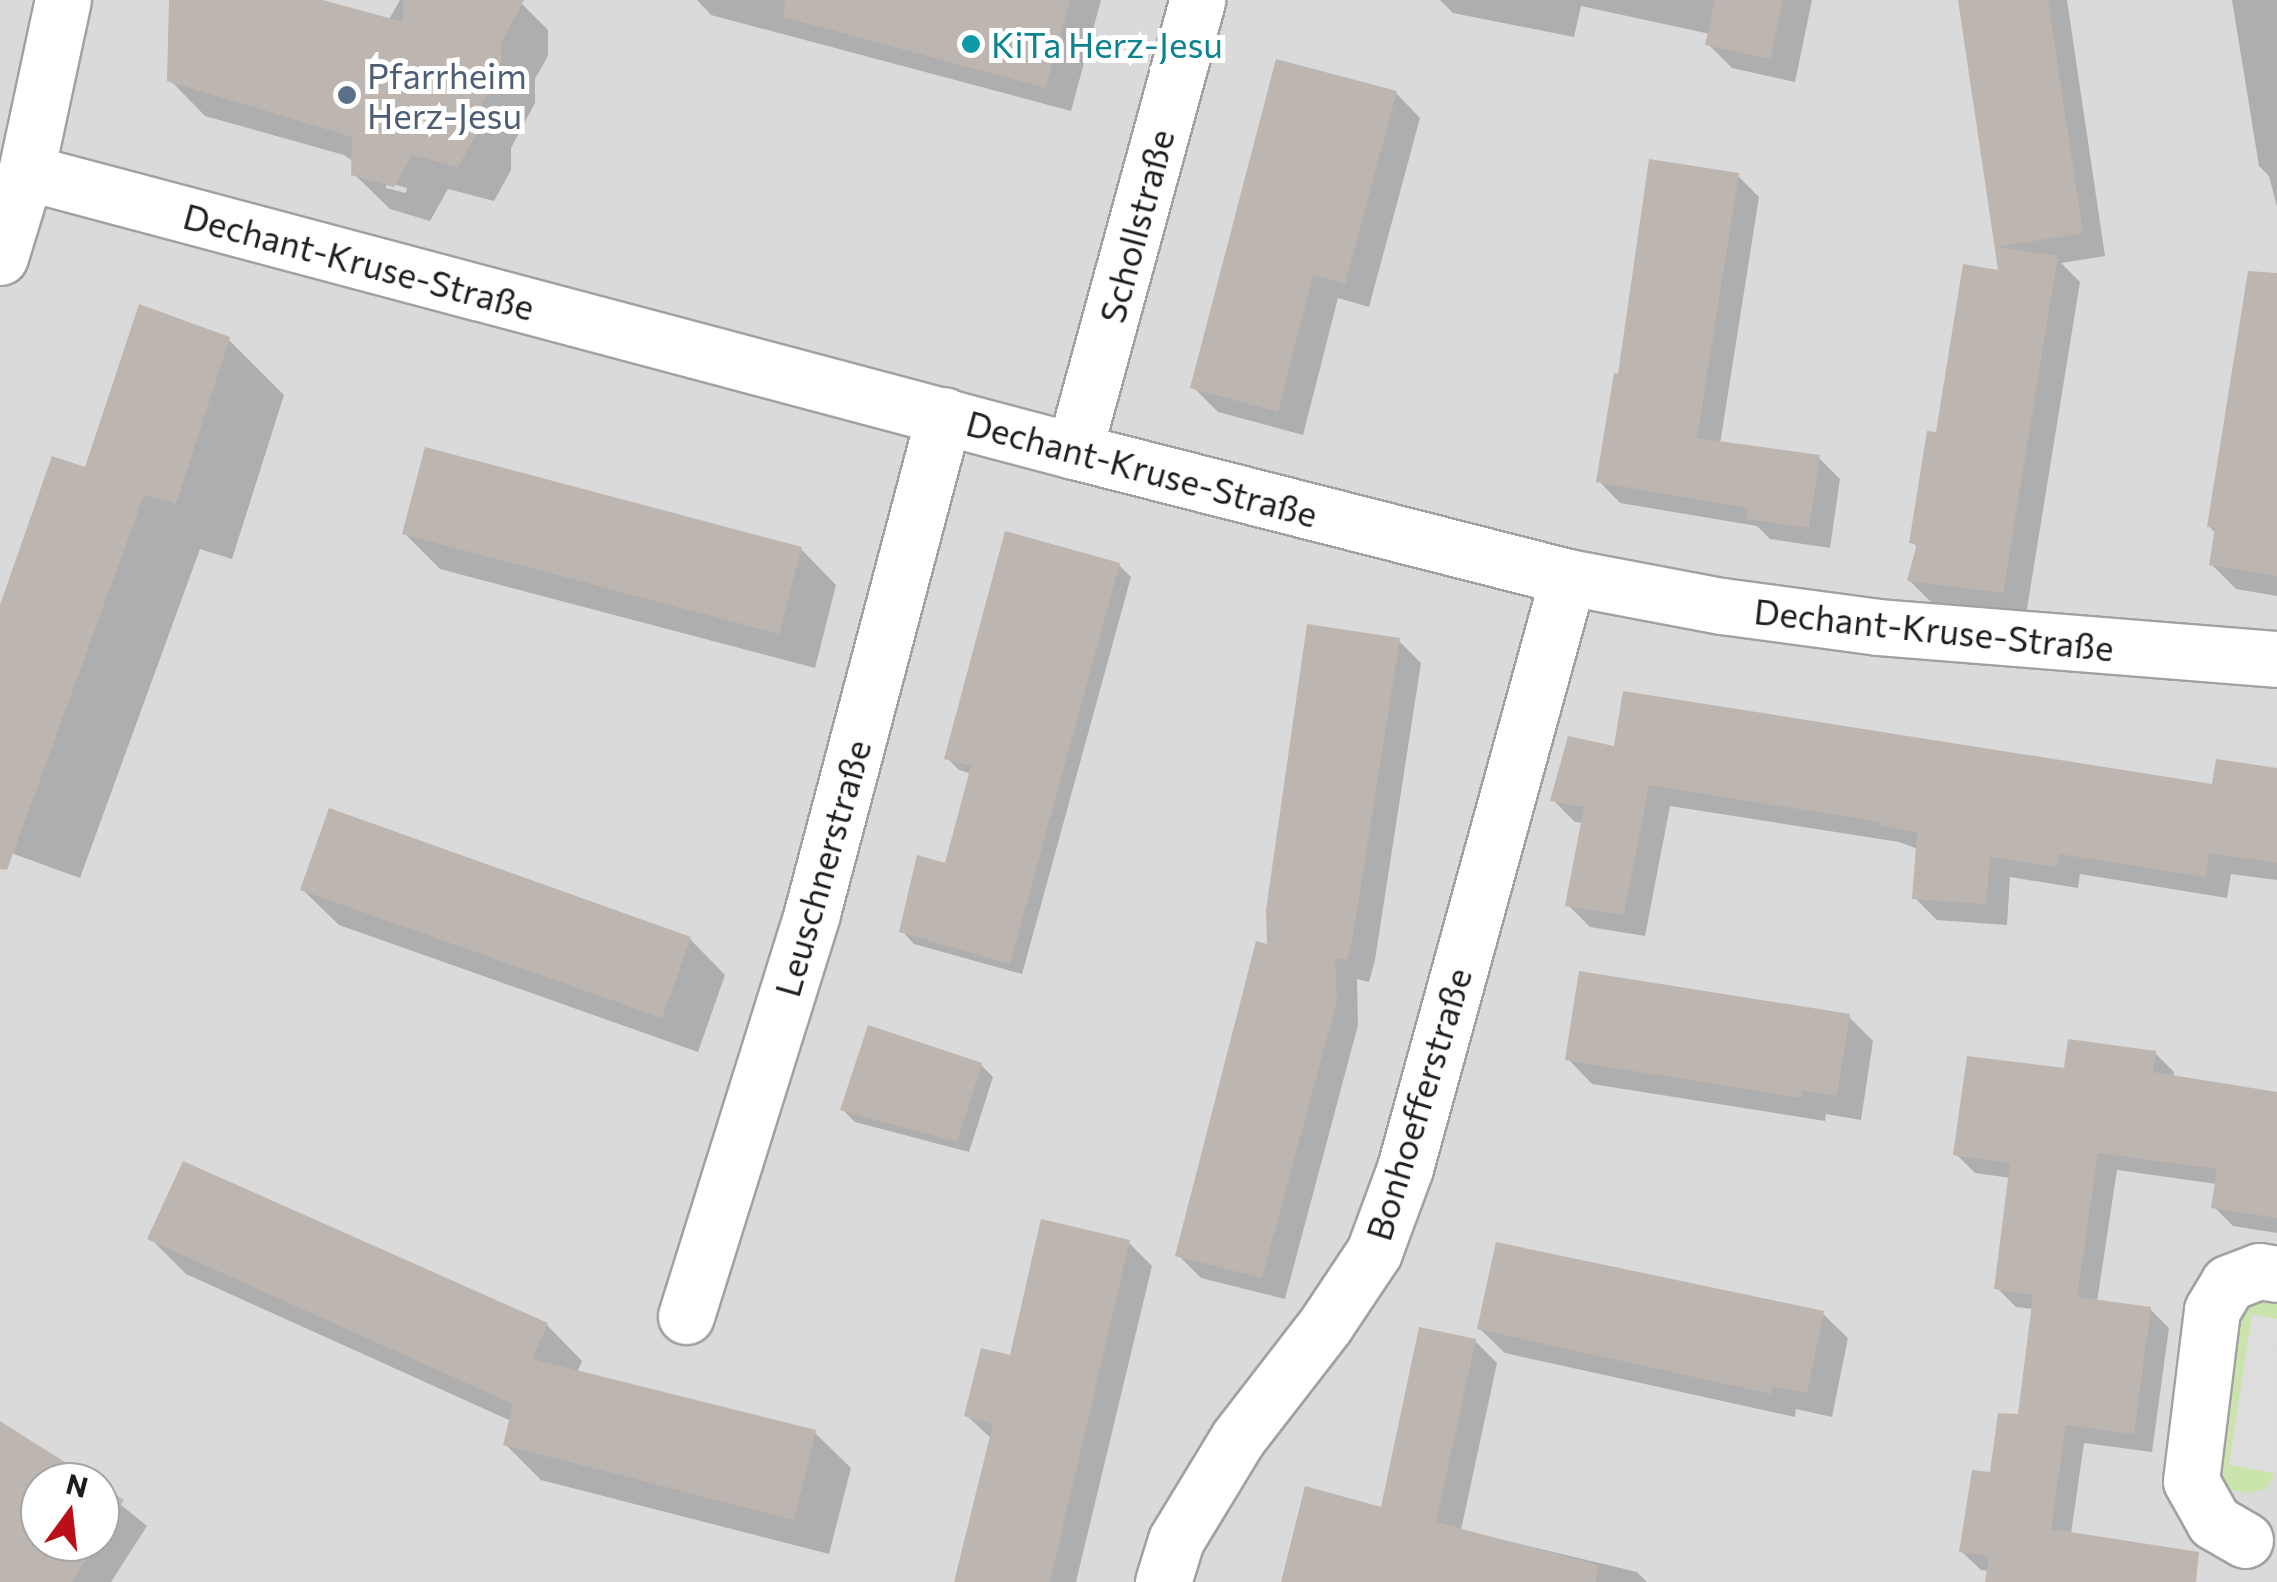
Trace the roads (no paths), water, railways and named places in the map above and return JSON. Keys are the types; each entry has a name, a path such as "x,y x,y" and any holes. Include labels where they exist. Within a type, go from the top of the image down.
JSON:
{"street":[{"path":"0,257 26,172 63,0"},
{"name":"Schollstraße","path":"1074,452 1197,0"},
{"name":"Dechant-Kruse-Straße","path":"26,172 1074,452 1568,577 1722,606 1879,627 2277,660"},
{"name":"Leuschnerstraße","path":"686,1316 812,912 944,416"},
{"name":"Bonhoefferstraße","path":"1163,1582 1176,1540 1238,1438 1326,1324 1374,1252 1405,1168 1568,577"},
{"path":"2254,1550 2214,1522 2191,1481 2212,1310 2228,1283 2259,1271 2277,1274"}],"place":[{"name":"KiTa Herz-Jesu","path":"971,44"},
{"name":"Pfarrheim Herz-Jesu","path":"347,95"}]}
